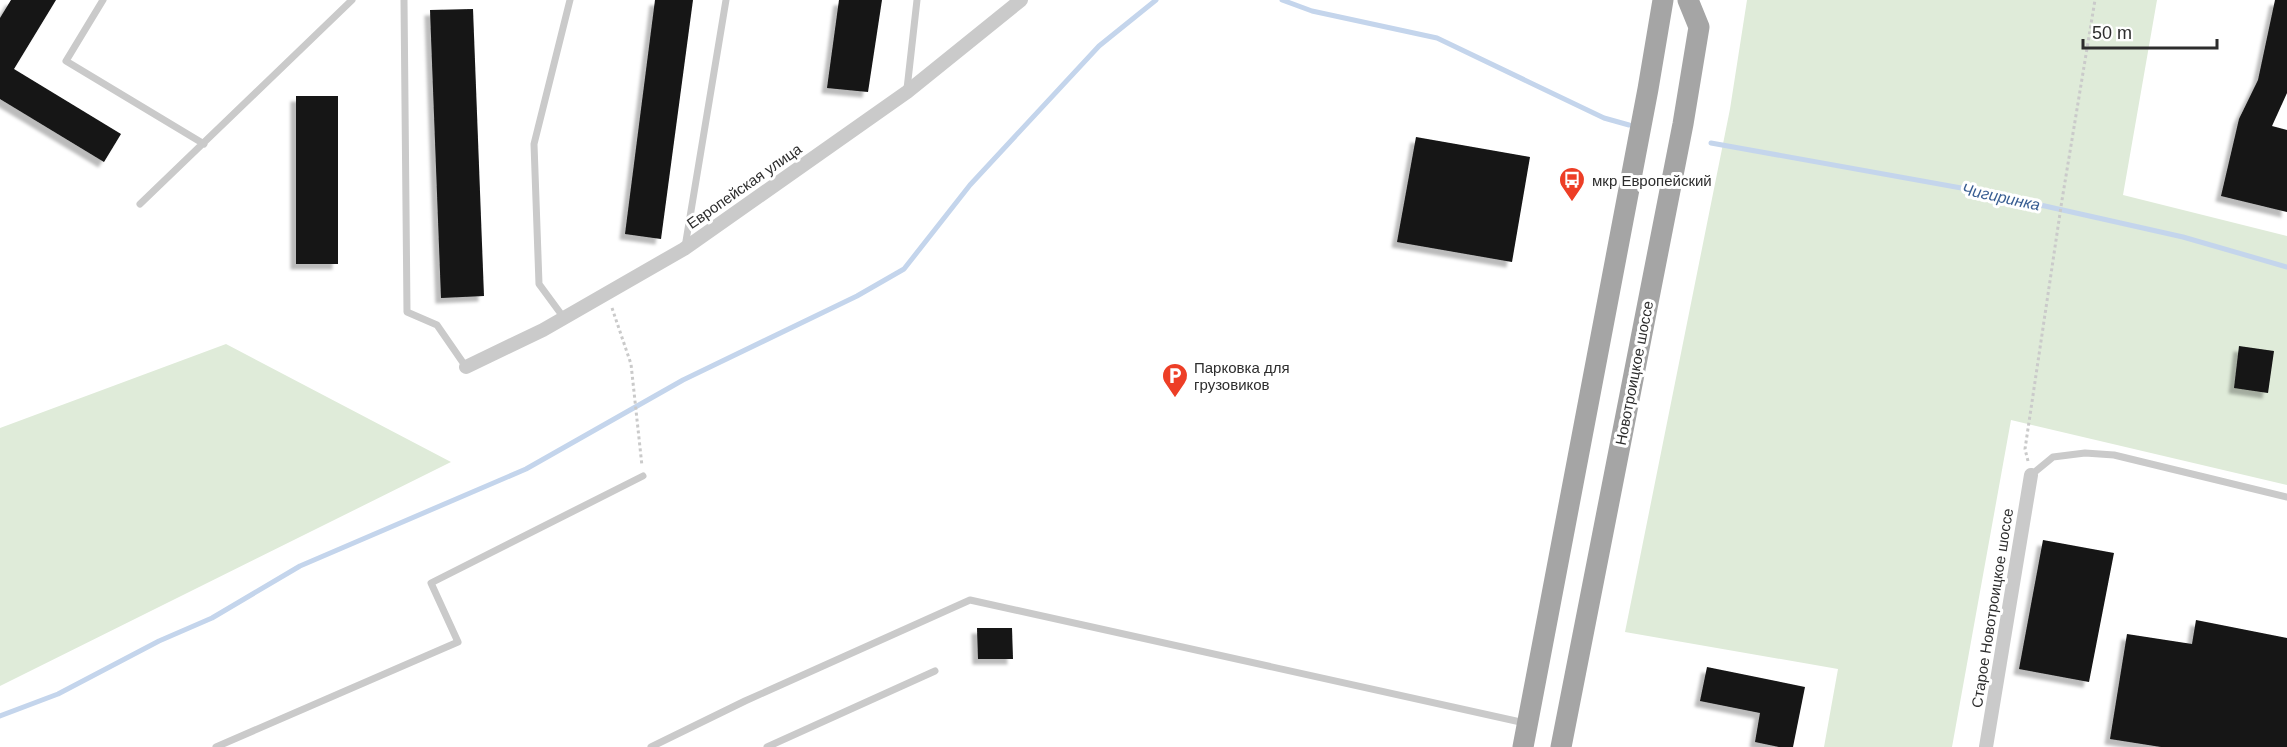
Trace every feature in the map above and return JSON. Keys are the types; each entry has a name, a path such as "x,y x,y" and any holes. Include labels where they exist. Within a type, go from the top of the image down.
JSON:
{"main road":[{"path":"1523,747 1663,0"},
{"name":"Новотроицкое шоссе","path":"1561,747 1698,38 1699,27 1688,0"}],"street":[{"name":"Европейская улица","path":"466,367 564,318 684,249 907,92 1021,0"},
{"name":"Старое Новотроицкое шоссе","path":"1986,747 2031,475"}],"lane":[{"path":"103,0 66,61 204,144"},
{"path":"140,204 352,0"},
{"path":"404,0 407,312 437,325 466,367"},
{"path":"564,318 539,284 534,144 570,0"},
{"path":"684,249 726,0"},
{"path":"907,92 917,0"},
{"path":"2031,475 2053,457 2085,453 2114,455 2287,497"},
{"path":"216,747 458,642 431,583 644,476"},
{"path":"651,747 745,701 970,600 1527,723"},
{"path":"766,747 935,671"}],"path":[{"path":"2031,475 2025,449 2058,224 2095,0"},
{"path":"607,294 630,364 644,476"}],"green space":[{"path":"1747,0 2157,0 2123,195 2287,236 2287,485 2011,420 1952,747 1824,747 1838,669 1625,632 1730,109"},
{"path":"226,344 451,462 0,686 0,428"}],"building":[{"path":"11,0 56,0 14,69 121,134 104,162 0,99 0,18"},
{"path":"655,0 693,0 661,239 625,234"},
{"path":"839,0 882,0 868,92 827,88"},
{"path":"2275,0 2287,0 2287,93 2272,126 2287,130 2287,212 2221,196 2239,119 2258,80"},
{"path":"473,9 484,296 441,298 430,10"},
{"path":"296,96 338,96 338,264 296,264"},
{"path":"1416,137 1530,157 1512,262 1397,242"},
{"path":"2239,346 2274,351 2268,393 2234,388"},
{"path":"2043,540 2114,553 2089,682 2019,669"},
{"path":"2196,620 2287,638 2287,747 2161,747 2110,739 2127,634 2192,644"},
{"path":"977,628 1012,628 1013,659 978,659"},
{"path":"1707,667 1805,687 1793,747 1779,747 1755,742 1760,713 1700,701"}],"waterway":[{"path":"0,716 58,694 159,641 212,618 300,566 526,469 683,380 857,296 904,269 970,185 1099,46 1156,0"},
{"path":"1282,0 1312,11 1437,38 1604,118 1629,125"},
{"name":"Чигиринка","path":"1711,143 1978,191 2183,237 2287,267"}],"place":[{"name":"мкр Европейский","path":"1572,203"},
{"name":"Парковка для грузовиков","path":"1175,399"}]}
